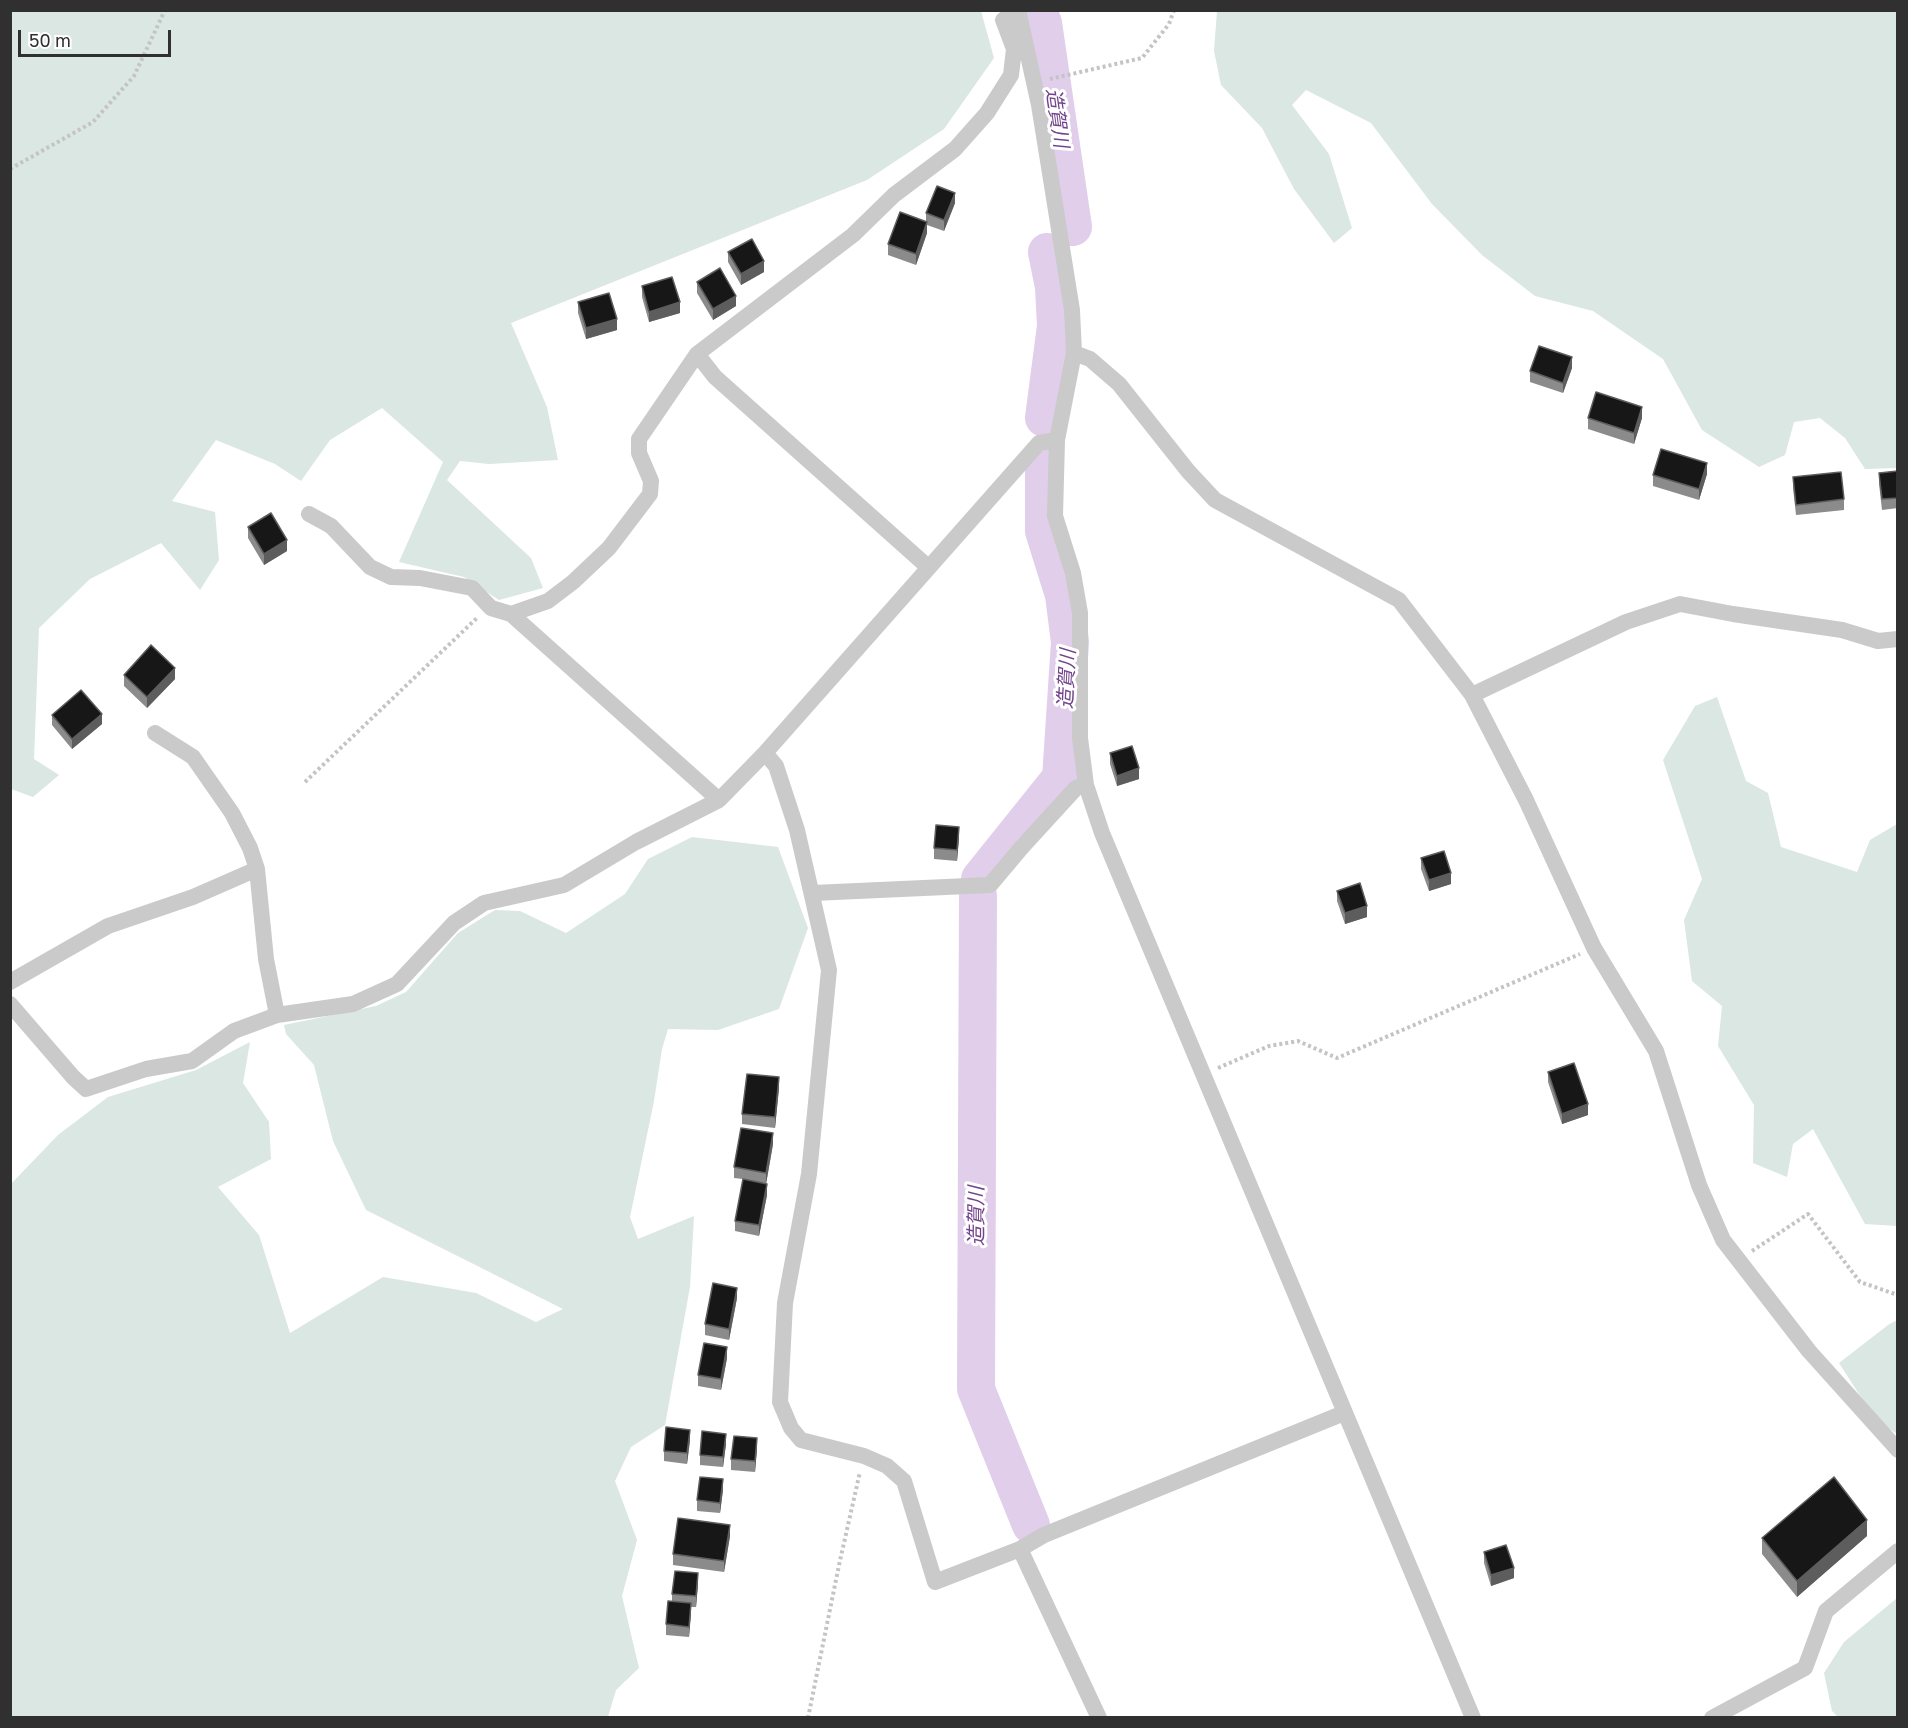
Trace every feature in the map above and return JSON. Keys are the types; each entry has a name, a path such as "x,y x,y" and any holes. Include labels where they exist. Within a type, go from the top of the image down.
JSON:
{"street":[{"path":"511,614 548,601 573,582 609,548 650,494 651,481 639,453 639,439 698,354 853,234 894,195 955,149 987,113 1011,75 1014,49 1003,20 1017,10 1039,105 1072,310 1074,353 1057,440 1055,516 1073,573 1080,613 1080,738 1086,785 1102,833 1473,1718"},
{"path":"1074,353 1090,359 1119,384 1188,471 1215,500 1399,600 1472,695 1526,800 1594,948 1656,1051 1699,1185 1723,1240 1809,1351 1898,1450"},
{"path":"698,354 715,377 928,567"},
{"path":"10,1004 86,1089 146,1069 192,1060 234,1030 277,1015 353,1004 397,984 454,923 484,903 564,885 636,842 719,800 765,753 1040,443 1057,440"},
{"path":"309,514 332,526 370,567 391,577 420,578 472,588 491,608 511,614 719,800"},
{"path":"1472,695 1626,622 1680,604 1842,630 1878,641 1898,639"},
{"path":"154,733 193,757 232,813 250,848 256,869 266,959 277,1015"},
{"path":"765,753 776,766 797,830 829,970 809,1174 785,1303 780,1402 791,1428 801,1440 864,1456 887,1466 904,1481 935,1582 1020,1549 1044,1535 1344,1413"},
{"path":"813,893 990,885 1076,788 1086,785"},
{"path":"10,982 108,926 193,897 256,869"},
{"path":"1020,1549 1099,1718"},
{"path":"1712,1718 1805,1668 1826,1611 1898,1551"}],"path":[{"path":"10,169 93,123 134,76 165,10"},
{"path":"1062,77 1142,58 1169,24 1174,10"},
{"path":"305,782 483,612 491,608"},
{"path":"1203,1074 1269,1046 1298,1041 1337,1058 1594,948"},
{"path":"1739,1260 1808,1214 1860,1282 1898,1295"},
{"path":"808,1718 864,1456"}],"shaded area":[{"path":"11,11 981,11 994,58 944,129 867,180 511,323 547,407 558,460 489,464 460,461 447,480 531,558 543,588 499,600 464,577 399,562 443,462 382,408 330,440 301,481 275,464 216,440 172,501 215,512 219,560 200,590 161,543 90,579 39,628 34,759 59,775 33,797 11,789"},
{"path":"1217,11 1897,11 1897,468 1865,469 1845,438 1820,418 1794,422 1785,455 1759,467 1702,430 1663,359 1593,311 1535,296 1482,255 1432,204 1371,123 1306,90 1292,105 1329,154 1352,228 1334,243 1294,189 1262,128 1221,85 1214,51"},
{"path":"1717,697 1746,781 1768,793 1781,847 1857,872 1870,840 1897,824 1897,1226 1865,1224 1813,1129 1793,1144 1787,1177 1753,1163 1754,1105 1718,1046 1722,1006 1692,981 1684,920 1702,879 1663,760 1695,706"},
{"path":"692,837 778,847 808,928 779,1009 718,1030 668,1029 662,1049 654,1101 630,1217 638,1239 694,1216 690,1287 665,1425 631,1447 615,1481 637,1540 622,1596 639,1668 616,1690 608,1717 11,1717 10,1185 58,1135 108,1097 196,1070 250,1042 243,1083 269,1122 271,1159 218,1187 259,1235 290,1333 383,1277 476,1293 536,1322 563,1309 366,1210 333,1141 314,1065 286,1034 284,1025 376,1006 406,992 458,933 495,910 520,911 566,933 625,894 648,859"},
{"path":"1897,1320 1897,1434 1875,1419 1839,1363"},
{"path":"1897,1598 1897,1717 1838,1717 1832,1711 1824,1673 1844,1642"}],"building":[{"path":"937,186 955,193 944,220 926,213"},
{"path":"900,212 927,222 916,254 888,244"},
{"path":"752,239 764,261 741,274 728,252"},
{"path":"720,268 736,296 713,309 697,282"},
{"path":"672,277 680,302 649,312 642,286"},
{"path":"609,293 617,319 586,328 578,302"},
{"path":"1539,346 1572,357 1563,383 1530,371"},
{"path":"1596,392 1642,407 1634,433 1588,418"},
{"path":"1661,449 1707,463 1699,489 1653,475"},
{"path":"1898,471 1898,498 1882,499 1879,473"},
{"path":"1841,472 1844,499 1796,505 1793,477"},
{"path":"271,513 287,540 264,554 248,527"},
{"path":"151,645 175,668 147,697 124,675"},
{"path":"81,690 102,714 72,739 52,715"},
{"path":"1132,746 1139,768 1117,776 1110,753"},
{"path":"936,825 959,827 957,850 934,848"},
{"path":"1444,851 1451,873 1429,880 1421,858"},
{"path":"1360,883 1367,906 1345,913 1337,891"},
{"path":"1574,1063 1588,1104 1562,1114 1548,1072"},
{"path":"747,1074 779,1077 775,1117 742,1114"},
{"path":"741,1128 773,1133 766,1173 734,1167"},
{"path":"743,1179 767,1184 759,1225 735,1221"},
{"path":"713,1283 737,1288 729,1329 705,1324"},
{"path":"704,1343 727,1347 721,1379 698,1375"},
{"path":"666,1427 690,1430 687,1453 664,1451"},
{"path":"702,1431 726,1434 723,1457 700,1455"},
{"path":"734,1436 757,1438 755,1461 731,1459"},
{"path":"700,1477 723,1479 720,1503 697,1500"},
{"path":"1834,1477 1867,1520 1797,1581 1762,1538"},
{"path":"678,1518 730,1525 724,1561 673,1554"},
{"path":"1506,1545 1514,1568 1491,1575 1484,1552"},
{"path":"675,1571 698,1573 696,1596 672,1594"},
{"path":"668,1601 691,1603 689,1627 666,1624"}],"waterway":[{"name":"造賀川","path":"1037,10 1043,23 1073,227"},
{"name":"造賀川","path":"1044,418 1056,326 1054,287 1047,252"},
{"name":"造賀川","path":"980,879 1061,778 1070,642 1064,595 1044,531 1044,455"},
{"name":"造賀川","path":"978,896 976,1389 1031,1525"}]}
